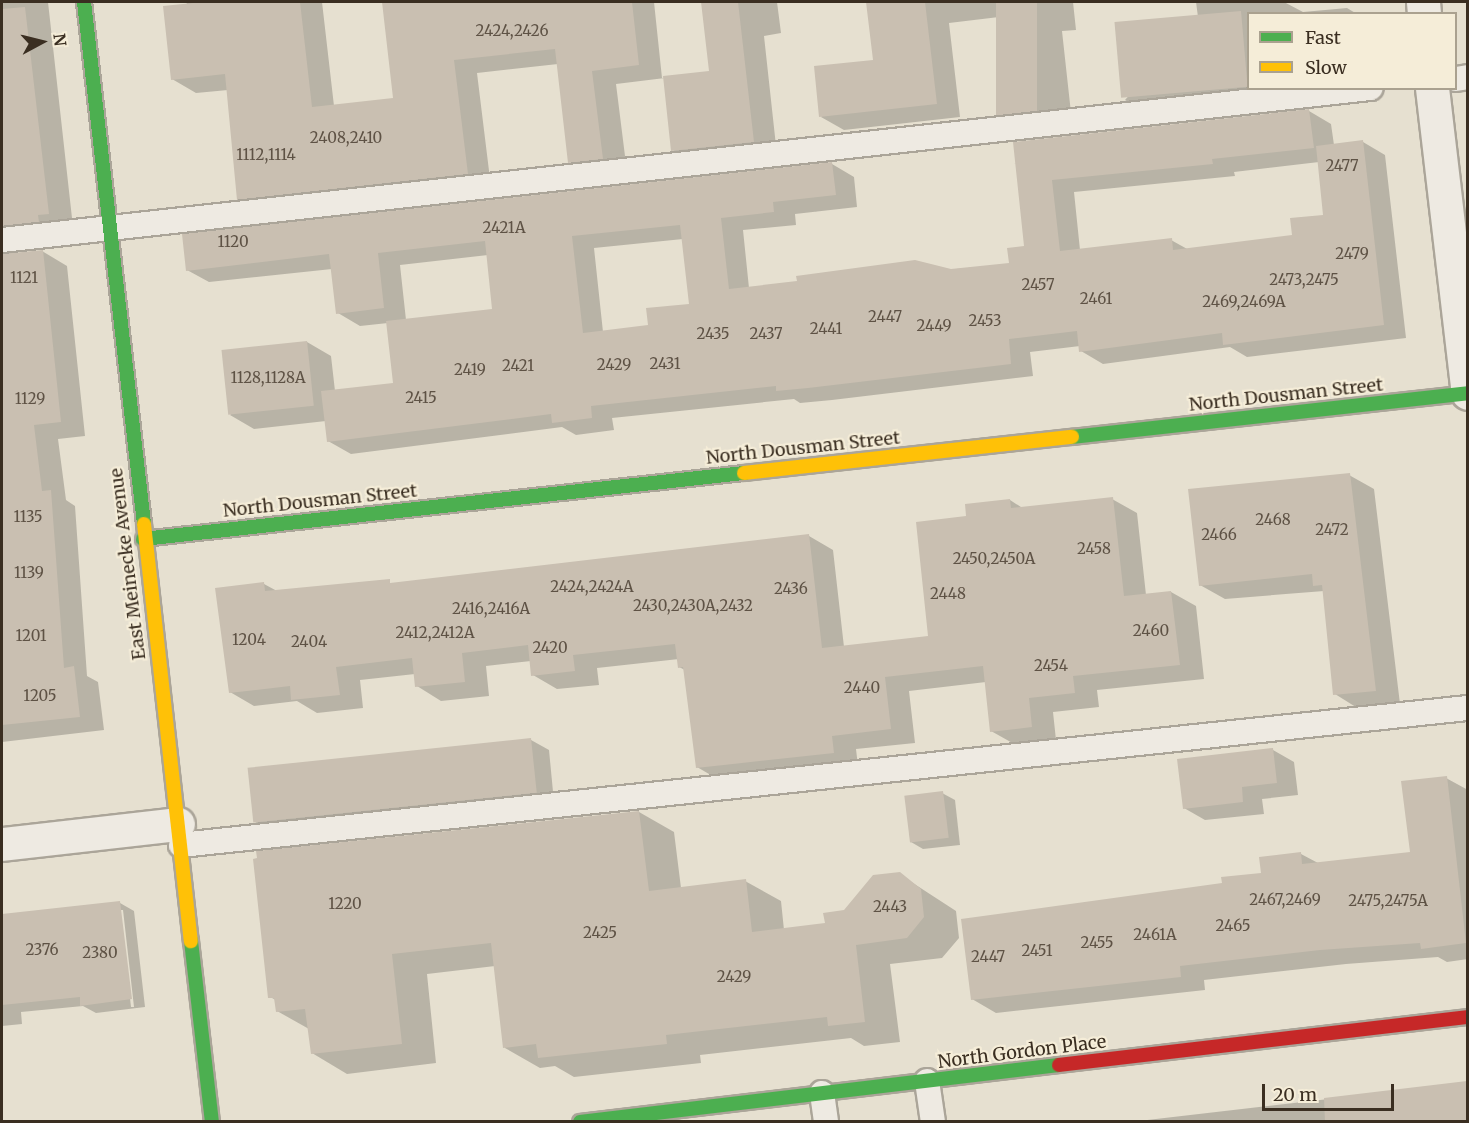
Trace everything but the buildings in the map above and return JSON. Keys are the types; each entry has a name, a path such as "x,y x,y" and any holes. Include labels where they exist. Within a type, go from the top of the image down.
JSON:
{"street":[{"name":"East Meinecke Avenue","path":"84,2 107,228 213,1122"},
{"path":"1432,90 1467,393"},
{"name":"North Dousman Street","path":"143,539 1467,393"},
{"path":"2,844 179,835"},
{"name":"North Gordon Place","path":"580,1122 1467,1017"}],"lane":[{"path":"2,240 1353,90"},
{"path":"179,835 1467,708"},
{"path":"927,1081 933,1122"},
{"path":"822,1093 826,1122"}],"traffic: fast":[{"path":"84,2 144,524"},
{"path":"1072,437 1468,393"},
{"path":"143,539 744,473"},
{"path":"191,941 212,1122"},
{"path":"580,1122 1059,1065"}],"traffic: slow":[{"path":"744,473 1072,437"},
{"path":"144,524 191,941"}],"traffic: jam":[{"path":"1059,1065 1468,1017"}]}
